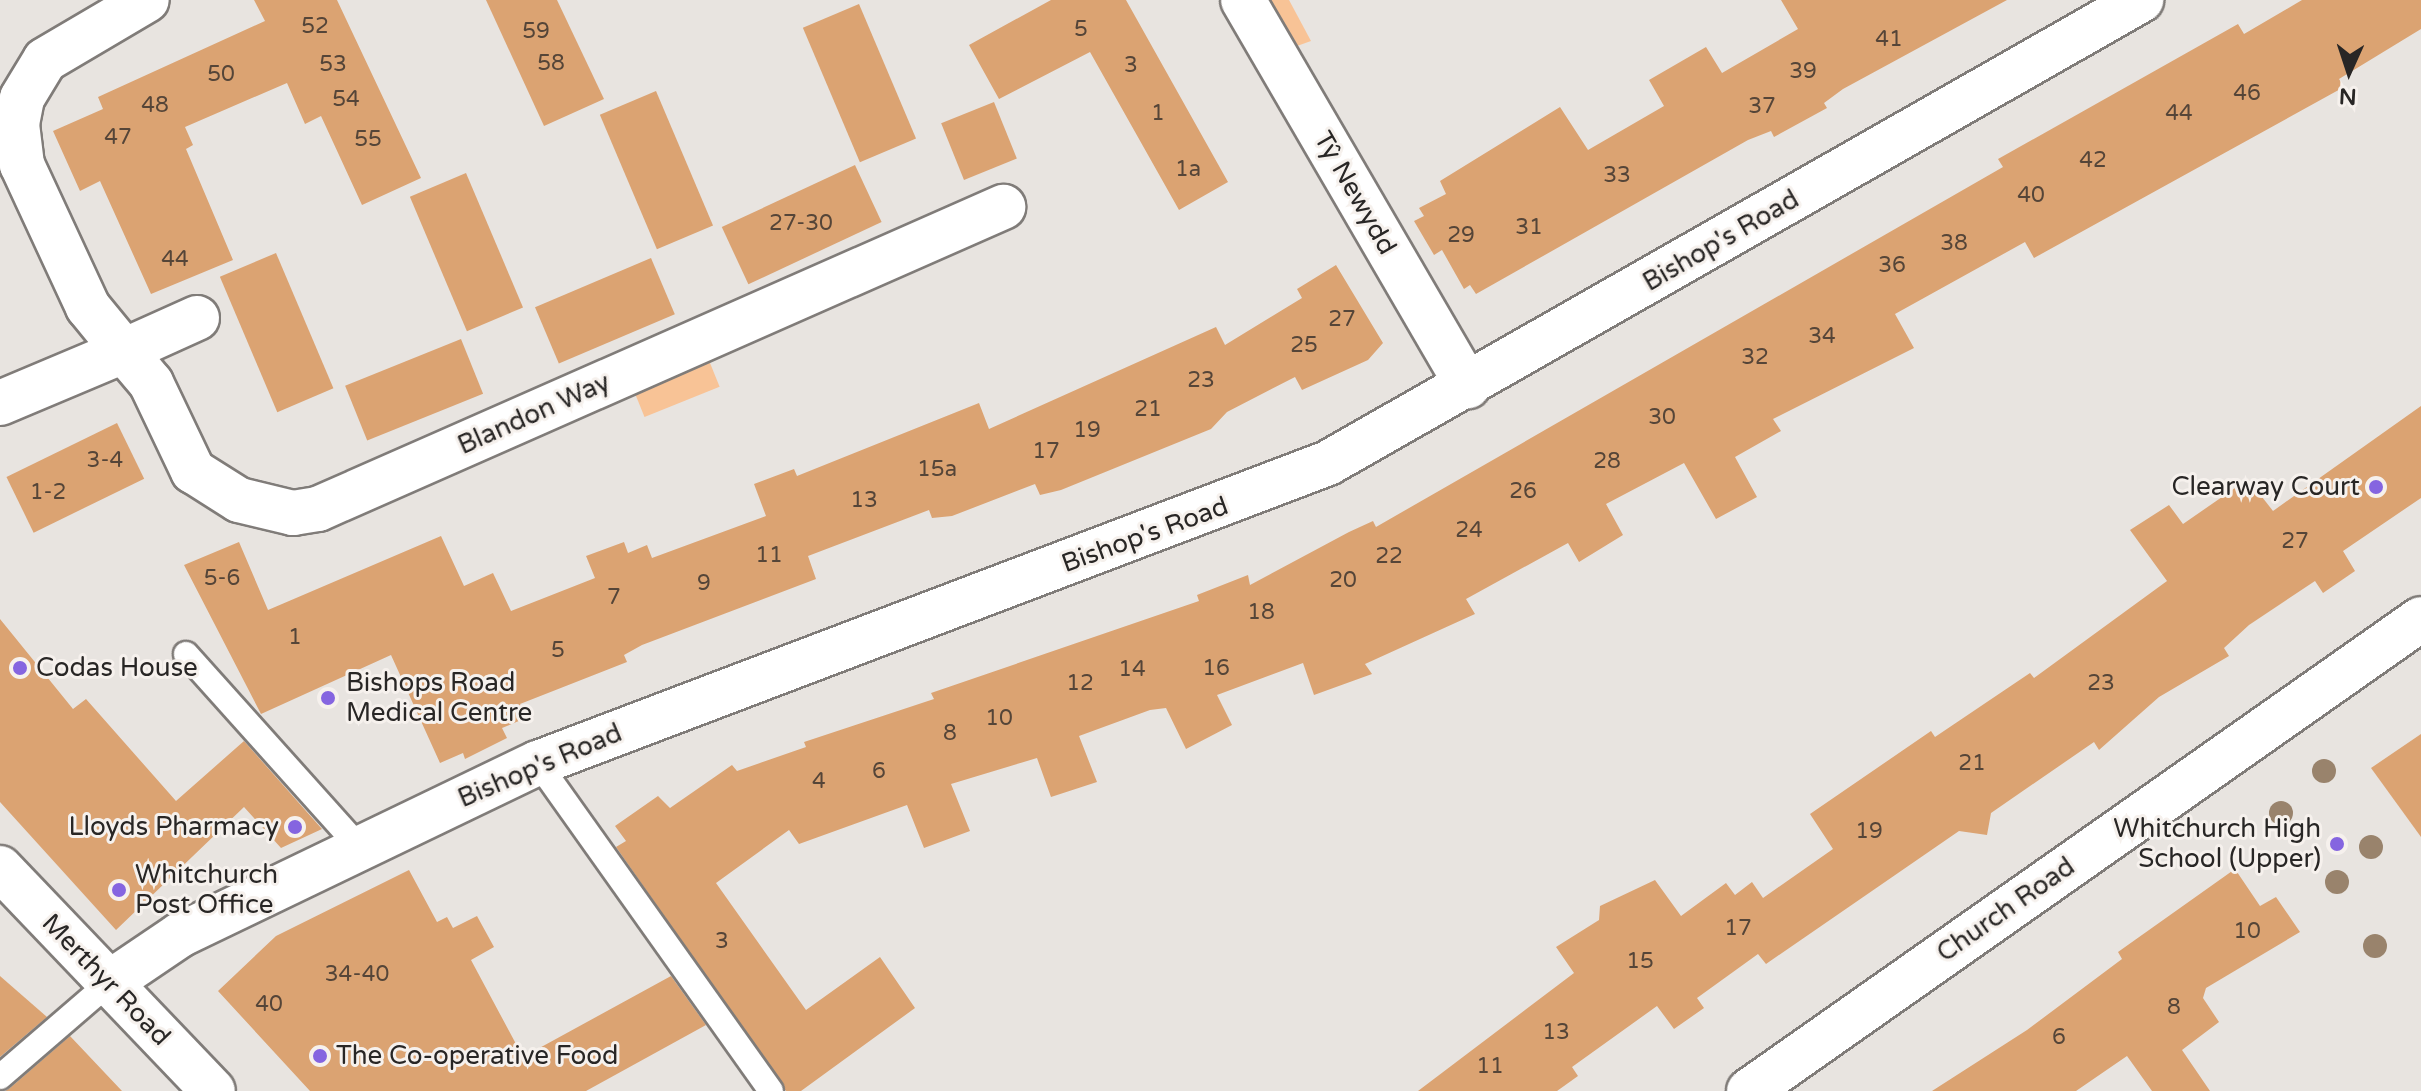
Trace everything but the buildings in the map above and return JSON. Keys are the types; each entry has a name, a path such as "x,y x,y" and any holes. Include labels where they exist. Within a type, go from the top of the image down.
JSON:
{"street":[{"name":"Blandon Way","path":"147,0 45,60 22,98 17,124 22,165 88,307 151,383 193,471 239,500 293,513 318,509 1003,207"},
{"name":"Tŷ Newydd","path":"1243,0 1468,386"},
{"name":"Bishop's Road","path":"109,983 180,935 538,763 1284,482 1468,386 2141,0"},
{"path":"0,403 197,318"},
{"name":"Church Road","path":"1749,1091 2421,619"},
{"name":"Merthyr Road","path":"0,868 213,1091"}],"lane":[{"path":"186,654 360,848"},
{"path":"538,763 771,1091"},
{"path":"0,1077 109,983"}],"shaded area":[{"path":"1270,0 1289,0 1311,41 1297,46"},
{"path":"708,358 720,387 645,417 633,388"}],"place":[{"name":"Clearway Court","path":"2376,487"},
{"name":"Codas House","path":"20,668"},
{"name":"Bishops Road Medical Centre","path":"328,698"},
{"name":"Lloyds Pharmacy","path":"295,827"},
{"name":"Whitchurch High School (Upper)","path":"2337,844"},
{"name":"Whitchurch Post Office","path":"119,890"},
{"name":"The Co-operative Food","path":"320,1056"}]}
